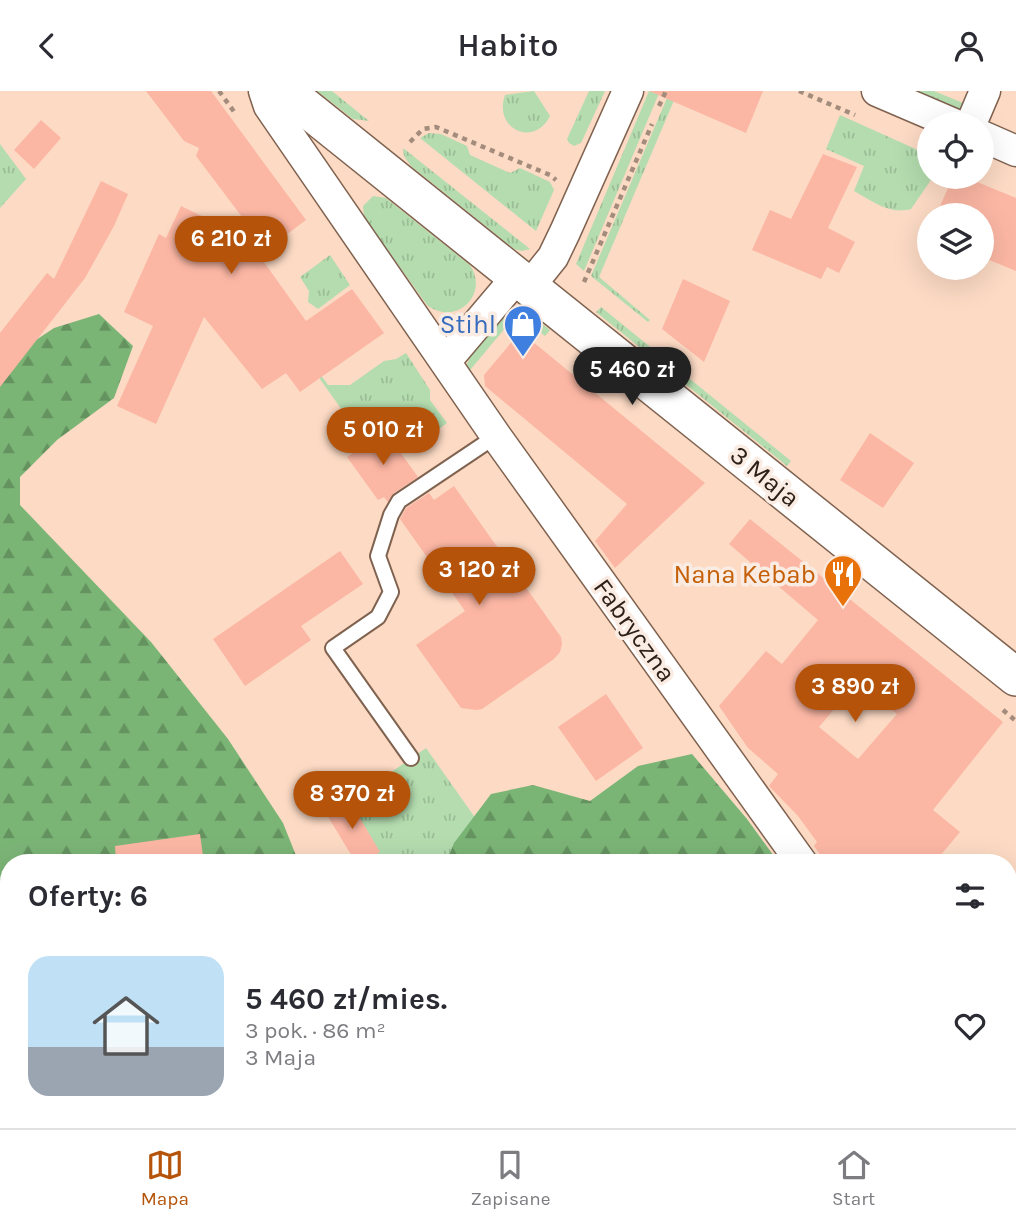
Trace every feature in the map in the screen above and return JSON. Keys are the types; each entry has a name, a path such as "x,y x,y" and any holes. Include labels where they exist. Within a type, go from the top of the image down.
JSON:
{"street":[{"name":"Fabryczna","path":"264,91 270,106 496,436 796,854"},
{"name":"3 Maja","path":"285,91 1016,677"},
{"path":"445,362 523,282 553,257 628,91"},
{"path":"877,91 926,112"},
{"path":"976,112 985,91"},
{"path":"994,141 1016,151"}],"lane":[{"path":"411,758 332,648 378,617 391,592 378,556 391,515 400,501 496,436"}],"path":[{"path":"584,282 666,91"},
{"path":"410,142 424,129 436,127 550,175 558,182 559,187"}],"green space":[{"path":"317,91 332,91 369,121 353,119"},
{"path":"534,91 550,116 543,126 535,131 517,130 505,117 505,95"},
{"path":"589,91 605,91 581,143 574,146 567,139"},
{"path":"649,91 660,91 584,271 576,264"},
{"path":"670,91 678,91 599,277 650,320 648,322 591,276"},
{"path":"913,91 934,91 963,103 960,110"},
{"path":"840,115 917,150 917,189 925,189 911,209 888,209 854,191 864,166 826,149"},
{"path":"429,133 441,134 467,146 470,155 510,173 520,168 550,182 554,190 536,231 420,138"},
{"path":"0,144 26,179 0,208"},
{"path":"403,148 530,249 514,249 411,166 404,156"},
{"path":"373,196 386,198 470,265 476,287 473,297 466,305 448,312 438,311 427,305 364,217 363,206"},
{"path":"330,255 350,285 318,309 308,302 309,291 300,277"},
{"path":"601,307 791,461 787,466 596,312"},
{"path":"520,312 535,318 550,330 545,336 517,314 466,375 465,369 470,357 502,319 511,313"},
{"path":"99,314 133,346 114,398 57,440 20,477 20,505 151,642 228,739 283,823 295,854 0,854 0,364 54,328"},
{"path":"292,335 328,385 350,385 384,361 396,359 406,353 430,390 430,400 447,423 428,437 407,438 398,427 377,437 363,417 352,424 290,337"},
{"path":"426,748 501,854 373,854 356,819 374,784"},
{"path":"692,754 747,819 772,854 450,854 454,843 491,794 533,785 590,801 638,766"}],"building":[{"path":"146,91 211,91 306,220 259,255 306,321 352,289 384,333 300,392 286,373 262,389 204,317 156,424 117,406 153,326 124,312 159,234 166,238 181,206 264,246 196,156 199,148 184,141"},
{"path":"649,91 763,91 746,133"},
{"path":"41,120 61,138 34,169 14,150"},
{"path":"823,154 857,167 828,228 855,242 839,273 827,267 821,279 752,250 770,210 791,219"},
{"path":"101,181 128,194 114,226 85,278 0,387 0,333 47,273 54,279"},
{"path":"948,189 994,189 1016,198 1016,271 994,262 994,203 941,203"},
{"path":"683,279 730,301 704,362 662,329"},
{"path":"527,337 705,483 615,568 595,541 627,504 485,386 484,375 515,338"},
{"path":"385,431 418,477 394,493 388,502 384,497 378,500 347,457"},
{"path":"870,433 914,463 883,508 840,480"},
{"path":"454,486 561,637 562,644 554,659 482,709 476,710 461,708 416,645 465,611 400,519 406,508 429,493 434,500"},
{"path":"750,519 1003,722 933,810 960,832 942,854 820,854 814,846 817,842 798,816 769,786 778,774 748,748 719,706 766,651 782,664 818,620 729,544","holes":["856,683 897,714 858,759 819,727"]},
{"path":"340,551 363,584 301,626 311,640 245,686 213,639"},
{"path":"606,694 643,748 596,781 558,727"},
{"path":"347,796 380,852 351,854 324,810"},
{"path":"200,834 203,854 115,854 115,846"}],"place":[{"name":"Stihl","path":"523,358"},
{"name":"Nana Kebab","path":"843,608"}]}
